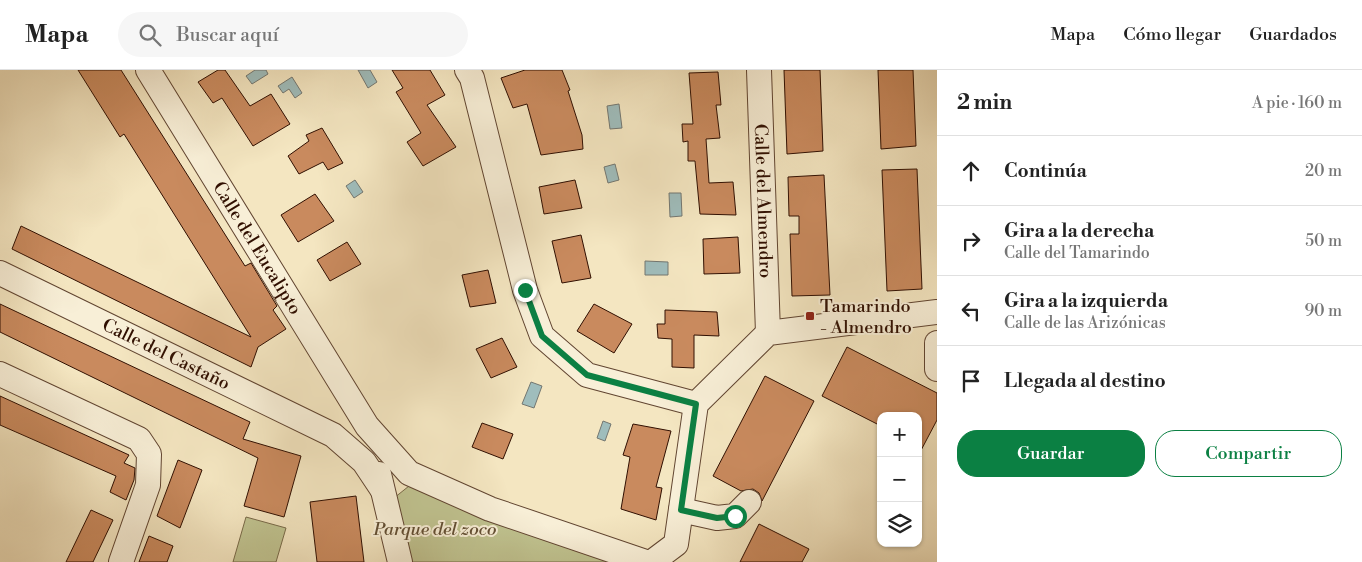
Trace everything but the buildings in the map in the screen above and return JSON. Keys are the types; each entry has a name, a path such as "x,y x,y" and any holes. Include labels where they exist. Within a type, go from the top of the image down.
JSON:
{"street":[{"name":"Calle del Eucalipto","path":"148,70 362,418"},
{"path":"467,70 472,78 525,290 542,336 587,375 696,404"},
{"name":"Calle del Almendro","path":"759,70 768,333"},
{"name":"Calle del Castaño","path":"0,273 333,435 364,462 382,489"},
{"path":"652,562 676,544 696,404 768,333 937,312"},
{"path":"937,343 937,369"},
{"path":"0,374 138,439 149,454 148,485 121,562"},
{"path":"333,435 350,429 362,418"},
{"path":"362,418 409,473 490,509 646,562"},
{"path":"362,418 400,562"},
{"path":"382,489 409,473"},
{"path":"681,510 717,518 735,516 749,502"}],"green space":[{"name":"Parque del zoco","path":"409,486 623,562 408,562 394,498"},
{"path":"246,517 286,528 276,562 233,562"}],"water":[{"path":"255,70 266,70 268,74 252,84 246,76"},
{"path":"358,70 370,70 377,82 368,88"},
{"path":"292,77 302,93 295,98 289,89 283,93 278,86"},
{"path":"619,104 622,128 610,129 607,106"},
{"path":"615,164 619,180 608,183 604,167"},
{"path":"355,180 363,192 354,198 346,186"},
{"path":"669,193 681,193 682,216 670,217"},
{"path":"645,261 668,262 668,275 645,275"},
{"path":"531,382 542,386 534,408 522,404"},
{"path":"603,421 611,424 605,441 597,438"}],"place":[{"name":"Tamarindo - Almendro","path":"810,316"}],"route":[{"path":"525,290 542,336 587,375 696,404 681,510 717,518 735,516"}]}
